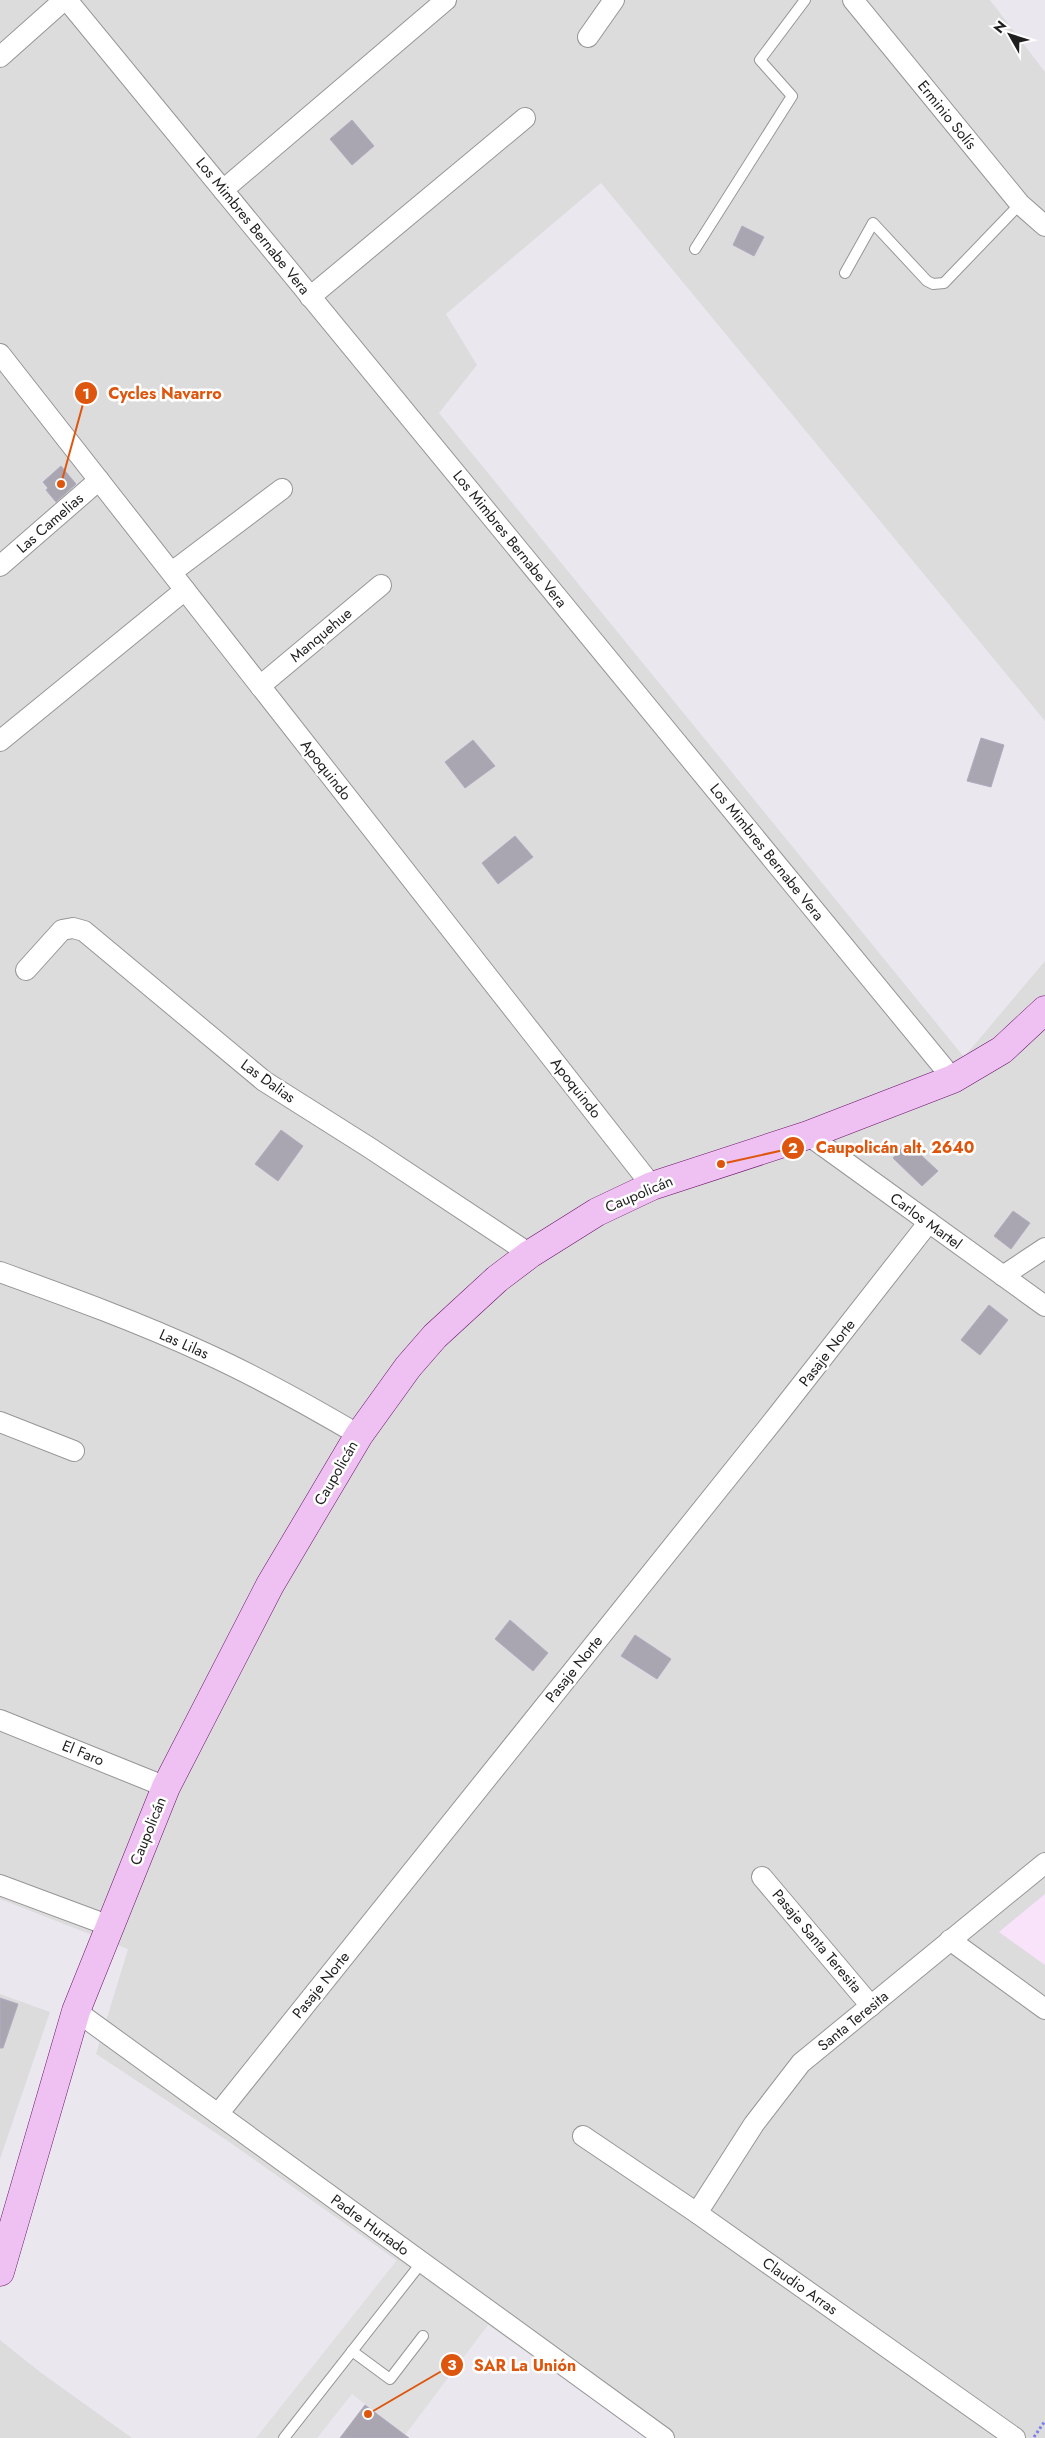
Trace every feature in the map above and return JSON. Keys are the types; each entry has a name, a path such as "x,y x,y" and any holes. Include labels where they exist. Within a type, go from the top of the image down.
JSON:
{"street":[{"path":"0,57 66,0"},
{"name":"Los Mimbres Bernabe Vera","path":"66,0 953,1079"},
{"path":"223,190 446,0"},
{"path":"588,37 614,0"},
{"name":"Erminio Solís","path":"853,0 1020,204 1045,226"},
{"path":"310,296 525,118"},
{"name":"Apoquindo","path":"0,354 652,1186"},
{"name":"Las Camelias","path":"0,566 99,480"},
{"path":"172,572 282,489"},
{"name":"Manquehue","path":"260,686 381,585"},
{"path":"0,741 185,590"},
{"name":"Las Dalias","path":"26,970 62,930 73,928 84,932 264,1081 370,1148 530,1254"},
{"name":"Caupolicán","path":"0,2272 5,2235 76,2011 166,1787 270,1586 359,1435 392,1387 436,1336 478,1295 530,1254 588,1217 652,1186 808,1135 953,1079 1002,1050 1025,1031 1045,1010"},
{"name":"Carlos Martel","path":"808,1135 1045,1306"},
{"name":"Pasaje Norte","path":"218,2114 777,1416 929,1222"},
{"path":"1003,1276 1045,1248"},
{"name":"Las Lilas","path":"0,1272 102,1310 205,1353 292,1396 359,1435"},
{"path":"0,1424 74,1451"},
{"name":"El Faro","path":"0,1720 166,1787"},
{"name":"Santa Teresita","path":"697,2213 754,2124 801,2063 1045,1863"},
{"name":"Pasaje Santa Teresita","path":"762,1877 872,2006"},
{"path":"0,1885 110,1926"},
{"path":"950,1940 1045,2010"},
{"name":"Padre Hurtado","path":"76,2011 664,2438"},
{"name":"Claudio Arras","path":"582,2136 697,2213 1015,2438"}],"lane":[{"path":"695,249 792,96 760,60 805,0"},
{"path":"845,273 874,223 927,281 939,284 944,283 1020,204"},
{"path":"284,2438 422,2262"},
{"path":"352,2351 390,2379 423,2336"}],"path":[{"path":"1033,2438 1045,2421"}],"shaded area":[{"path":"0,0 990,0 1045,72 1045,721 601,183 446,314 477,365 439,413 964,1057 1045,961 1045,2438 648,2438 228,2141 96,2054 128,1949 0,1899"},
{"path":"1045,1894 1045,1965 999,1932"},
{"path":"0,1994 50,2012 0,2159"},
{"path":"397,2260 488,2325 405,2435 352,2394 317,2438 256,2438"},
{"path":"0,2340 40,2372 132,2438 0,2438"}],"building":[{"path":"352,120 374,146 352,165 330,139"},
{"path":"742,226 764,237 754,256 733,245"},
{"path":"61,466 76,484 56,502 46,490 48,488 43,482"},
{"path":"981,738 1004,745 991,787 967,781"},
{"path":"473,740 495,766 465,788 445,762"},
{"path":"515,836 533,857 498,884 482,863"},
{"path":"281,1130 303,1146 278,1181 255,1164"},
{"path":"907,1142 938,1171 922,1186 893,1158"},
{"path":"1013,1211 1030,1223 1011,1249 994,1236"},
{"path":"989,1305 1008,1320 980,1355 961,1340"},
{"path":"510,1620 548,1653 533,1671 495,1639"},
{"path":"635,1635 671,1659 657,1679 621,1656"},
{"path":"0,1998 18,2004 3,2048 0,2048"},
{"path":"365,2405 409,2438 340,2438"}],"place":[{"name":"Cycles Navarro","path":"61,484"},
{"name":"Caupolicán alt. 2640","path":"721,1164"},
{"name":"SAR La Unión","path":"368,2414"}]}
